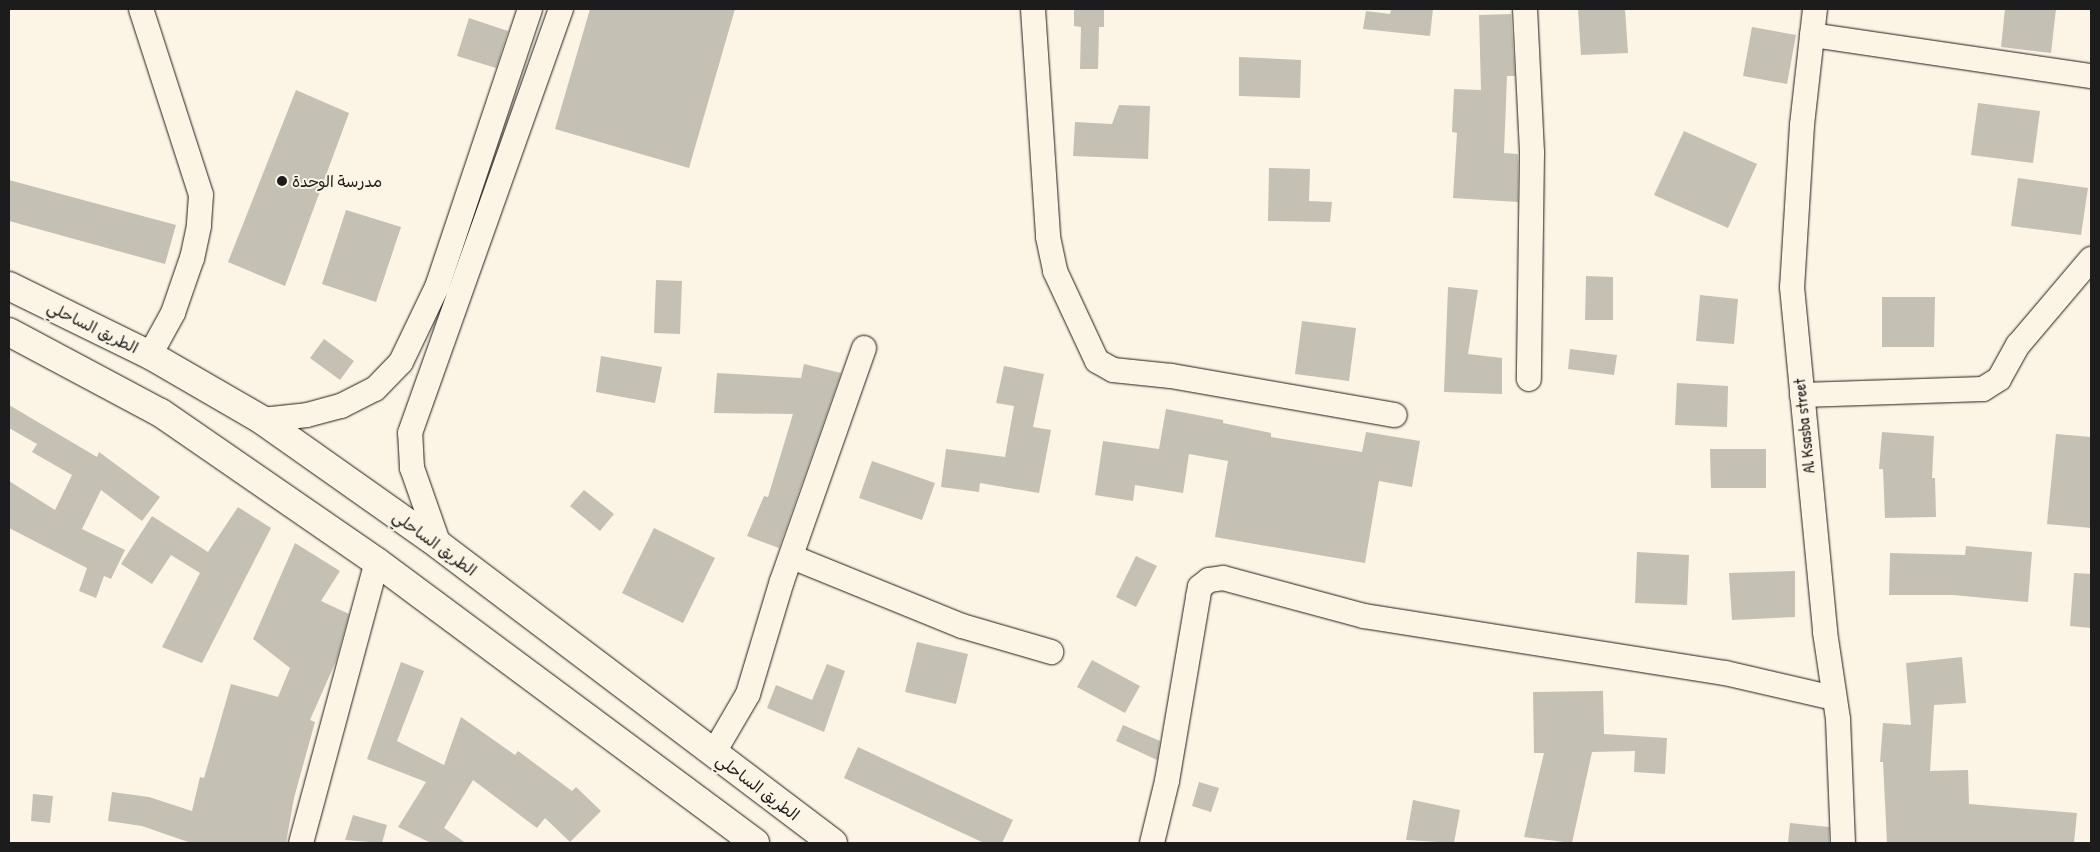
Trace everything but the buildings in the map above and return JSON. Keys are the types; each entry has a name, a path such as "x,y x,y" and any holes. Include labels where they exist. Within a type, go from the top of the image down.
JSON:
{"highway":[{"name":"الطريق الساحلي","path":"9,286 150,355 262,420 439,545 833,843"},
{"path":"9,332 161,414 377,562 755,843"}],"street":[{"path":"141,9 201,195 192,258 173,313 150,355"},
{"path":"262,420 307,415 341,406 375,389 401,362 438,287 530,9"},
{"path":"439,545 412,468 410,433 561,9"},
{"path":"1033,9 1048,238 1055,270 1097,361 1113,370 1171,376 1395,415"},
{"path":"1525,9 1532,153 1529,379"},
{"name":"Al Ksasba street","path":"1815,9 1802,125 1792,287 1834,698 1838,719 1844,843"},
{"path":"1812,35 2091,76"},
{"path":"1802,395 1983,389 1999,379 2018,344 2091,259"},
{"path":"713,754 748,694 792,557 864,348"},
{"path":"792,557 962,626 1052,652"},
{"path":"301,843 377,562"},
{"path":"1152,843 1167,781 1200,587 1209,580 1222,578 1364,616 1724,673 1834,698"}],"place":[{"name":"مدرسة الوحدة","path":"282,181"}]}
